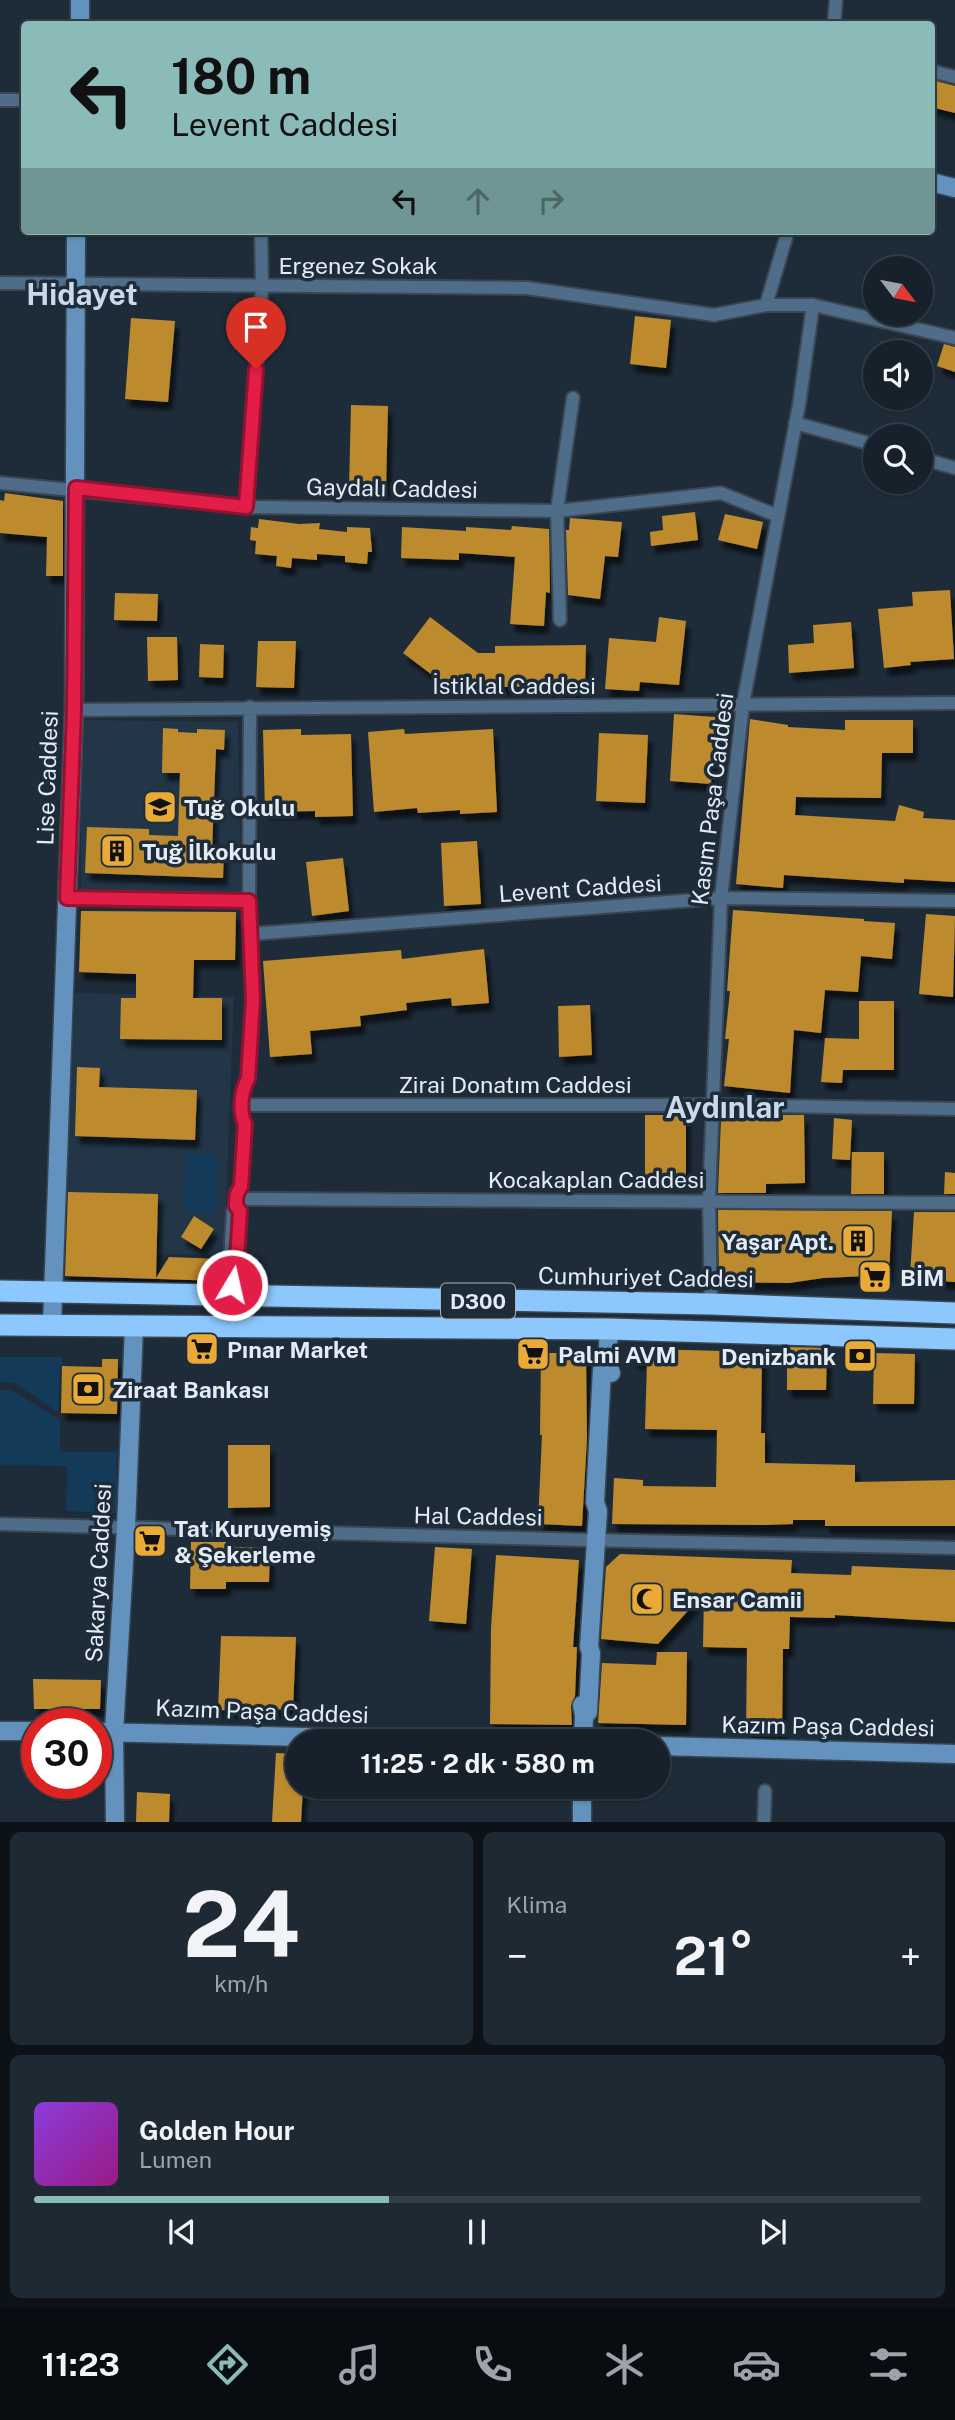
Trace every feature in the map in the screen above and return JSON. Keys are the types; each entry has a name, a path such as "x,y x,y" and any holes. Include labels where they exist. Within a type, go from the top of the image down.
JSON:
{"highway":[{"name":"Cumhuriyet Caddesi","path":"0,1291 52,1293 232,1289 955,1313"},
{"name":"D300","path":"0,1325 609,1329 955,1339"}],"street":[{"path":"80,0 80,21"},
{"path":"834,21 836,0"},
{"path":"935,72 955,77"},
{"path":"0,100 21,100"},
{"path":"935,183 955,188"},
{"name":"Lise Caddesi","path":"52,1325 74,710 76,235"},
{"path":"246,507 262,286 261,235"},
{"path":"766,305 787,235"},
{"name":"Ergenez Sokak","path":"0,284 527,288 714,315 766,305 813,305 955,338"},
{"name":"Kasım Paşa Caddesi","path":"711,1304 711,1105 721,898 743,704 795,423 813,305"},
{"path":"560,620 557,511 573,398"},
{"path":"795,423 863,442"},
{"path":"933,462 955,468"},
{"name":"Gaydalı Caddesi","path":"0,483 76,488 246,507 557,511 721,493 778,516"},
{"name":"İstiklal Caddesi","path":"74,710 955,703"},
{"path":"232,1289 229,1275 233,1211 241,1187 245,1124 242,1112 243,1087 248,1079 253,999 249,901 250,707"},
{"path":"67,898 249,901"},
{"name":"Levent Caddesi","path":"251,934 721,898 955,901"},
{"name":"Zirai Donatım Caddesi","path":"242,1112 711,1105 955,1109"},
{"name":"Kocakaplan Caddesi","path":"236,1199 955,1203"},
{"name":"Sakarya Caddesi","path":"107,1708 126,1528 134,1326"},
{"path":"583,1729 589,1700 592,1653 589,1647 598,1511 604,1502 611,1371 607,1361 609,1329"},
{"name":"Hal Caddesi","path":"0,1524 955,1548"},
{"path":"0,1731 21,1731"},
{"name":"Kazım Paşa Caddesi","path":"112,1732 285,1736"},
{"name":"Kazım Paşa Caddesi","path":"670,1746 955,1754"},
{"path":"764,1822 765,1791"},
{"name":"Sakarya Caddesi","path":"112,1795 115,1822"},
{"path":"582,1799 582,1822"}],"shaded area":[{"name":"Tuğ Okulu","path":"81,720 238,722 241,894 81,893"},
{"path":"75,993 234,997 224,1255 67,1253 68,1140"},
{"path":"186,1153 218,1155 216,1213 184,1212"},
{"path":"0,1357 62,1357 58,1412 15,1383 0,1382"},
{"path":"0,1390 12,1390 60,1420 60,1452 117,1452 116,1513 66,1511 67,1466 0,1465"}],"building":[{"path":"936,81 955,86 955,113 935,108"},
{"path":"635,316 671,320 666,368 630,364"},
{"path":"131,318 175,321 168,402 125,399"},
{"path":"944,344 955,347 955,372 937,366"},
{"path":"351,405 388,406 386,490 349,489"},
{"path":"5,493 63,501 63,576 46,576 47,537 0,533 0,500 4,501"},
{"path":"695,512 698,540 651,546 650,532 663,530 662,516"},
{"path":"725,514 763,522 757,549 718,540"},
{"path":"570,518 622,522 618,557 605,556 600,599 568,595 566,530 569,530"},
{"path":"259,519 299,524 320,523 319,529 347,532 347,527 370,528 372,552 368,552 367,564 345,562 345,556 317,554 317,560 292,558 291,568 276,566 277,556 255,554 256,541 250,540 251,527 258,528"},
{"path":"512,526 549,529 550,593 546,592 544,626 510,624 515,557 459,553 459,560 401,558 402,527 466,531 466,527 511,530"},
{"path":"950,590 954,659 910,662 911,665 884,668 878,609 913,606 912,592"},
{"path":"115,593 158,594 157,621 114,620"},
{"path":"430,617 478,653 495,653 495,646 586,645 585,690 458,687 455,692 403,653"},
{"path":"659,617 686,621 679,685 640,682 639,691 605,689 609,638 656,642"},
{"path":"851,622 854,668 789,673 788,645 814,643 813,625"},
{"path":"147,637 177,637 178,680 148,681"},
{"path":"258,641 296,641 294,688 256,687"},
{"path":"200,644 224,645 223,678 199,677"},
{"path":"674,714 715,717 711,784 670,781"},
{"path":"750,719 788,727 845,730 845,720 913,720 913,753 882,753 881,798 796,797 795,815 895,821 899,805 924,812 923,818 955,820 955,882 904,879 904,883 784,875 783,888 736,884"},
{"path":"163,728 197,733 197,729 225,730 224,750 216,749 212,851 224,852 223,878 85,873 87,827 149,829 149,835 178,836 180,773 162,773"},
{"path":"301,729 301,735 351,734 353,816 315,817 315,811 265,812 263,730"},
{"path":"404,729 405,734 493,729 497,812 460,814 460,810 418,813 417,808 374,812 368,732"},
{"path":"599,733 648,735 645,803 596,801"},
{"path":"477,841 481,904 444,906 441,843"},
{"path":"343,858 349,911 312,916 306,862"},
{"path":"733,910 895,923 892,959 861,956 858,992 825,990 821,1033 794,1030 790,1093 724,1086 729,1039 725,1039"},
{"path":"81,911 236,912 235,960 194,960 193,998 222,998 222,1040 120,1039 121,998 136,998 136,974 79,972"},
{"path":"926,914 955,916 953,997 919,994"},
{"path":"484,949 489,1003 452,1006 451,998 406,1003 407,1010 360,1016 361,1026 310,1031 312,1054 270,1057 263,961 401,950 402,959"},
{"path":"859,1001 894,1001 894,1070 843,1070 842,1083 821,1082 825,1038 859,1039"},
{"path":"590,1005 592,1055 559,1057 558,1006"},
{"path":"77,1067 100,1068 99,1087 197,1090 195,1140 75,1136"},
{"path":"645,1115 686,1115 686,1177 645,1177"},
{"path":"783,1115 804,1115 805,1183 766,1184 766,1193 718,1193 721,1119 783,1120"},
{"path":"834,1118 852,1120 850,1160 832,1159"},
{"path":"852,1152 884,1152 884,1194 851,1194"},
{"path":"945,1172 955,1173 955,1194 944,1194"},
{"path":"68,1192 158,1194 156,1278 169,1257 221,1259 222,1281 65,1276"},
{"path":"718,1210 892,1211 889,1275 823,1278 789,1283 719,1282"},
{"path":"914,1212 955,1212 955,1282 939,1281 939,1277 910,1276"},
{"path":"194,1216 214,1229 201,1249 181,1237"},
{"path":"787,1347 827,1348 826,1390 787,1390"},
{"path":"632,1350 762,1352 761,1433 765,1433 765,1463 855,1465 855,1482 955,1480 955,1526 825,1526 825,1520 793,1520 793,1524 764,1525 612,1524 614,1478 643,1480 643,1486 716,1487 717,1430 645,1429 647,1361 632,1361"},
{"path":"541,1353 586,1353 587,1438 582,1526 538,1524 542,1435"},
{"path":"874,1353 915,1354 914,1404 873,1404"},
{"path":"102,1359 118,1359 117,1414 61,1413 62,1366 102,1367"},
{"path":"228,1445 270,1445 270,1507 228,1508"},
{"path":"191,1542 226,1542 226,1547 270,1548 269,1582 226,1582 226,1589 190,1589"},
{"path":"435,1547 472,1549 466,1624 429,1621"},
{"path":"620,1554 792,1560 791,1573 851,1575 852,1566 955,1570 955,1622 835,1615 835,1618 790,1617 789,1649 783,1649 782,1734 746,1734 747,1648 703,1647 704,1593 658,1644 601,1639 606,1567"},
{"path":"496,1555 579,1560 573,1647 577,1647 575,1696 571,1706 572,1725 490,1724 491,1628"},
{"path":"221,1636 296,1637 293,1710 218,1710"},
{"path":"657,1652 687,1652 686,1725 598,1723 602,1663 656,1665"},
{"path":"33,1679 101,1680 100,1708 34,1708"},
{"path":"276,1753 285,1753 285,1799 302,1799 301,1822 272,1822"},
{"path":"137,1792 170,1794 169,1822 136,1822"}],"place":[{"name":"Tuğ Okulu","path":"160,807"},
{"name":"Tuğ İlkokulu","path":"117,851"},
{"name":"Yaşar Apt.","path":"858,1241"},
{"name":"BİM","path":"875,1277"},
{"name":"Pınar Market","path":"202,1349"},
{"name":"Palmi AVM","path":"533,1354"},
{"name":"Denizbank","path":"860,1356"},
{"name":"Ziraat Bankası","path":"88,1389"},
{"name":"Tat Kuruyemiş & Şekerleme","path":"150,1541"},
{"name":"Ensar Camii","path":"647,1599"}],"district":[{"name":"Hidayet","path":"82,294"},
{"name":"Aydınlar","path":"725,1107"}],"route":[{"path":"232,1285 236,1276 240,1211 236,1206 236,1199 241,1187 245,1124 242,1119 243,1087 248,1079 253,999 249,901 67,898 74,710 76,488 246,507 256,369"}]}
